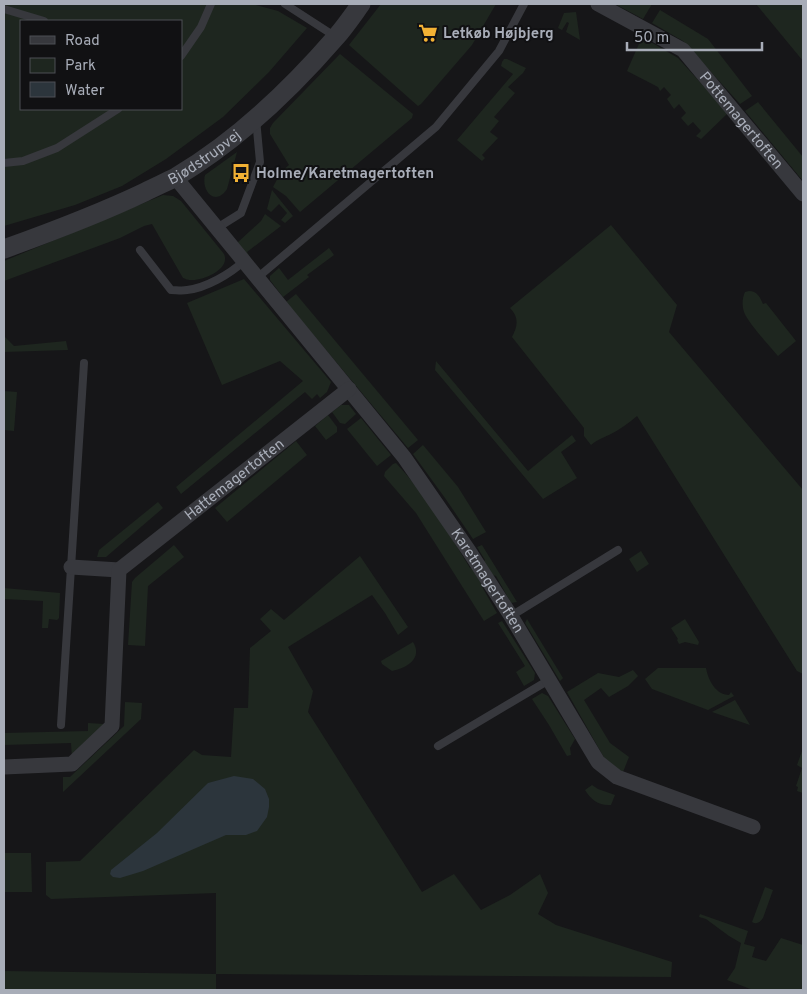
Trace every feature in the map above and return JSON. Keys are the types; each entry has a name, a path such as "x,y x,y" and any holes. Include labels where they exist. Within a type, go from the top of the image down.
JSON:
{"street":[{"name":"Bjødstrupvej","path":"4,249 65,227 123,202 175,177 213,152 256,118 286,89 336,37 361,4"},
{"name":"Pottemagertoften","path":"598,4 683,50 803,194"},
{"name":"Karetmagertoften","path":"175,177 404,456 511,616 598,762 617,777 753,827"},
{"name":"Hattemagertoften","path":"119,570 349,389"},
{"path":"4,767 72,764 112,726 119,570 71,567"}],"lane":[{"path":"182,55 201,27 210,4"},
{"path":"285,4 336,37"},
{"path":"257,278 436,127 499,51 524,4"},
{"path":"4,10 40,20"},
{"path":"4,163 23,160 57,148 116,110"},
{"path":"217,228 240,213 260,162 256,118"},
{"path":"140,250 171,290 188,290 207,284 222,278 244,261"},
{"path":"61,725 84,363"},
{"path":"511,616 618,550"},
{"path":"438,746 549,680"}],"green space":[{"path":"4,4 252,4 278,11 307,28 269,72 223,117 166,159 122,186 75,205 4,226"},
{"path":"381,4 496,4 472,45 418,106 349,45"},
{"path":"615,4 652,4 643,19"},
{"path":"756,4 803,4 803,61"},
{"path":"660,10 708,39 752,96 740,104 683,41 652,23"},
{"path":"576,12 580,40 566,32 569,23 567,22 562,30 558,28 564,13"},
{"path":"642,37 678,58 728,113 701,139 696,136 701,131 693,122 688,126 681,118 686,113 679,104 674,109 667,99 671,95 664,87 660,91 658,87 627,71"},
{"path":"340,54 413,114 412,118 300,212 286,196 273,187 281,172 289,165 270,134 270,128"},
{"path":"504,59 526,68 508,87 515,93 494,117 499,121 490,132 498,138 482,155 485,158 482,161 457,140 513,74 501,66"},
{"path":"758,102 803,157 803,181 745,111"},
{"path":"237,152 227,189 218,197 210,195 205,186 205,175"},
{"path":"272,190 293,216 285,223 281,220 287,213 279,204 271,212 267,209"},
{"path":"163,195 173,196 181,201 224,254 223,265 215,273 196,280 183,278 152,224 120,238 4,281 4,261"},
{"path":"265,214 281,226 247,252 256,267 237,243 261,221"},
{"path":"611,225 677,305 669,332 803,490 803,674 797,671 637,416 620,429 591,445 584,436 584,428 512,337 517,322 510,308"},
{"path":"329,248 334,255 307,275 309,277 283,297 270,280 270,276 279,268 288,280"},
{"path":"244,279 331,382 327,392 320,398 317,394 312,399 305,392 181,494 176,487 303,381 280,361 222,385 187,303"},
{"path":"745,292 756,293 763,304 766,303 796,341 778,356 746,317 743,297"},
{"path":"296,294 418,440 408,448 286,302"},
{"path":"4,336 14,346 66,341 68,350 4,352"},
{"path":"436,361 528,471 572,435 576,441 561,452 577,478 543,499 435,370"},
{"path":"4,391 17,392 14,431 4,430"},
{"path":"341,405 349,405 356,414 345,424 340,423 332,412"},
{"path":"328,415 337,427 337,432 326,440 315,426"},
{"path":"361,418 391,455 377,466 347,429"},
{"path":"296,441 307,455 227,522 215,508"},
{"path":"423,445 458,487 486,532 473,539 413,454"},
{"path":"396,463 427,501 470,568 475,569 481,580 481,585 497,613 484,621 416,513 384,476 385,472"},
{"path":"158,502 163,508 106,557 97,557 99,550"},
{"path":"174,545 184,557 148,586 145,646 128,645 132,582"},
{"path":"482,545 517,602 511,603 496,576 490,574 483,563 485,560 477,547"},
{"path":"641,551 649,564 637,572 629,559"},
{"path":"360,556 408,627 398,635 372,595 288,647 313,691 308,712 422,892 454,874 481,910 510,895 540,874 548,893 538,914 556,925 672,962 671,977 216,974 216,893 51,899 46,895 46,862 80,861 194,750 202,755 231,757 234,708 248,708 250,648 271,631 260,619 271,609 284,620"},
{"path":"4,588 60,593 59,618 57,620 49,619 48,628 42,628 43,601 4,599"},
{"path":"527,619 563,678 560,681 525,623"},
{"path":"685,619 699,642 698,645 685,642 679,644 671,628"},
{"path":"502,621 535,673 534,680 524,686 516,672 525,666 498,623"},
{"path":"413,642 416,653 408,665 392,671 382,664 381,661"},
{"path":"658,668 706,668 711,682 717,690 729,695 731,692 734,696 708,710 652,689 645,679"},
{"path":"633,670 638,676 628,686 609,697 601,688 584,700 610,743 629,757 623,772 607,763 567,692 598,673 619,677"},
{"path":"542,693 548,696 575,739 570,748 571,755 567,756 532,699"},
{"path":"735,700 750,725 712,712"},
{"path":"125,702 142,703 141,719 63,792 63,777 70,777 124,726"},
{"path":"88,723 104,724 72,758 71,743 4,745 4,733 88,731"},
{"path":"802,751 803,793 797,791 798,787 796,786 802,768 797,765"},
{"path":"592,785 615,795 611,805 596,802 590,797 585,790"},
{"path":"4,853 31,853 32,892 4,892"},
{"path":"765,887 773,890 763,918 758,923 754,923 752,922"},
{"path":"700,914 748,931 744,944 755,947 752,957 766,961 781,938 803,945 803,990 753,990 727,980 735,968 741,943 706,919 699,917"},
{"path":"4,971 216,974 216,990 4,990"}],"water":[{"path":"234,776 253,779 265,789 269,799 269,807 267,817 257,831 246,835 226,835 143,871 120,878 113,877 110,874 111,870 157,833 208,783"}],"place":[{"name":"Letkøb Højbjerg","path":"428,33"},
{"name":"Holme/Karetmagertoften","path":"241,173"}]}
